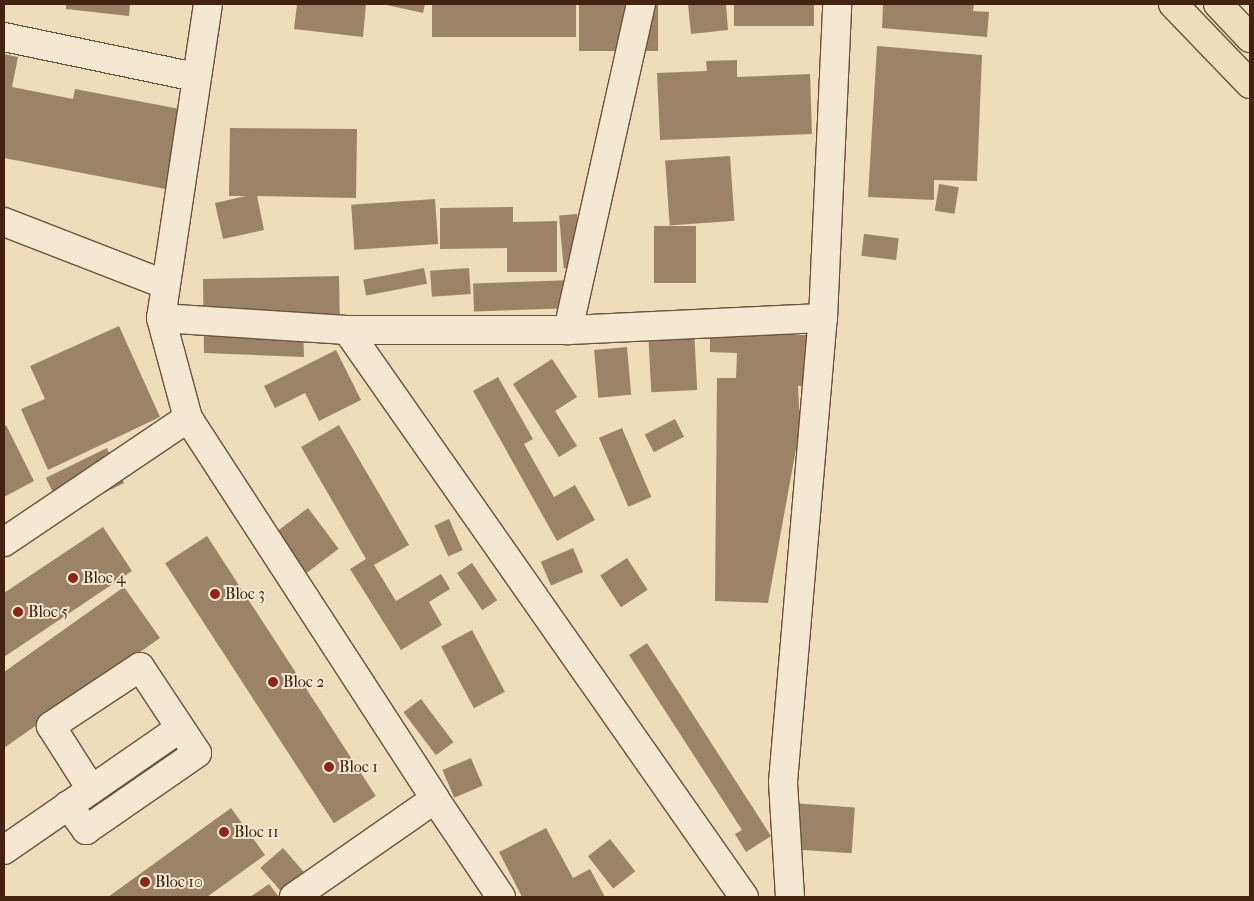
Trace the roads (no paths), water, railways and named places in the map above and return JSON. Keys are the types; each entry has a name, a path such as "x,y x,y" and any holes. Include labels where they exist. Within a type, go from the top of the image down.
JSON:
{"main road":[{"path":"1173,4 1250,84"},
{"path":"1218,4 1250,38"}],"street":[{"path":"208,4 164,284 161,318 188,418 435,799 501,897"},
{"path":"568,330 641,4"},
{"path":"790,897 783,782 823,318 837,4"},
{"path":"4,37 196,77"},
{"path":"4,222 164,284"},
{"path":"161,318 347,330 568,330 823,318"},
{"path":"347,330 744,897"},
{"path":"4,542 188,418"},
{"path":"68,805 86,830 197,753 140,667 50,726 91,789"},
{"path":"4,850 180,728"},
{"path":"294,897 435,799"}],"place":[{"name":"Bloc 4","path":"73,578"},
{"name":"Bloc 3","path":"215,594"},
{"name":"Bloc 5","path":"18,612"},
{"name":"Bloc 2","path":"273,682"},
{"name":"Bloc 1","path":"329,767"},
{"name":"Bloc 11","path":"224,832"},
{"name":"Bloc 10","path":"145,882"}]}
